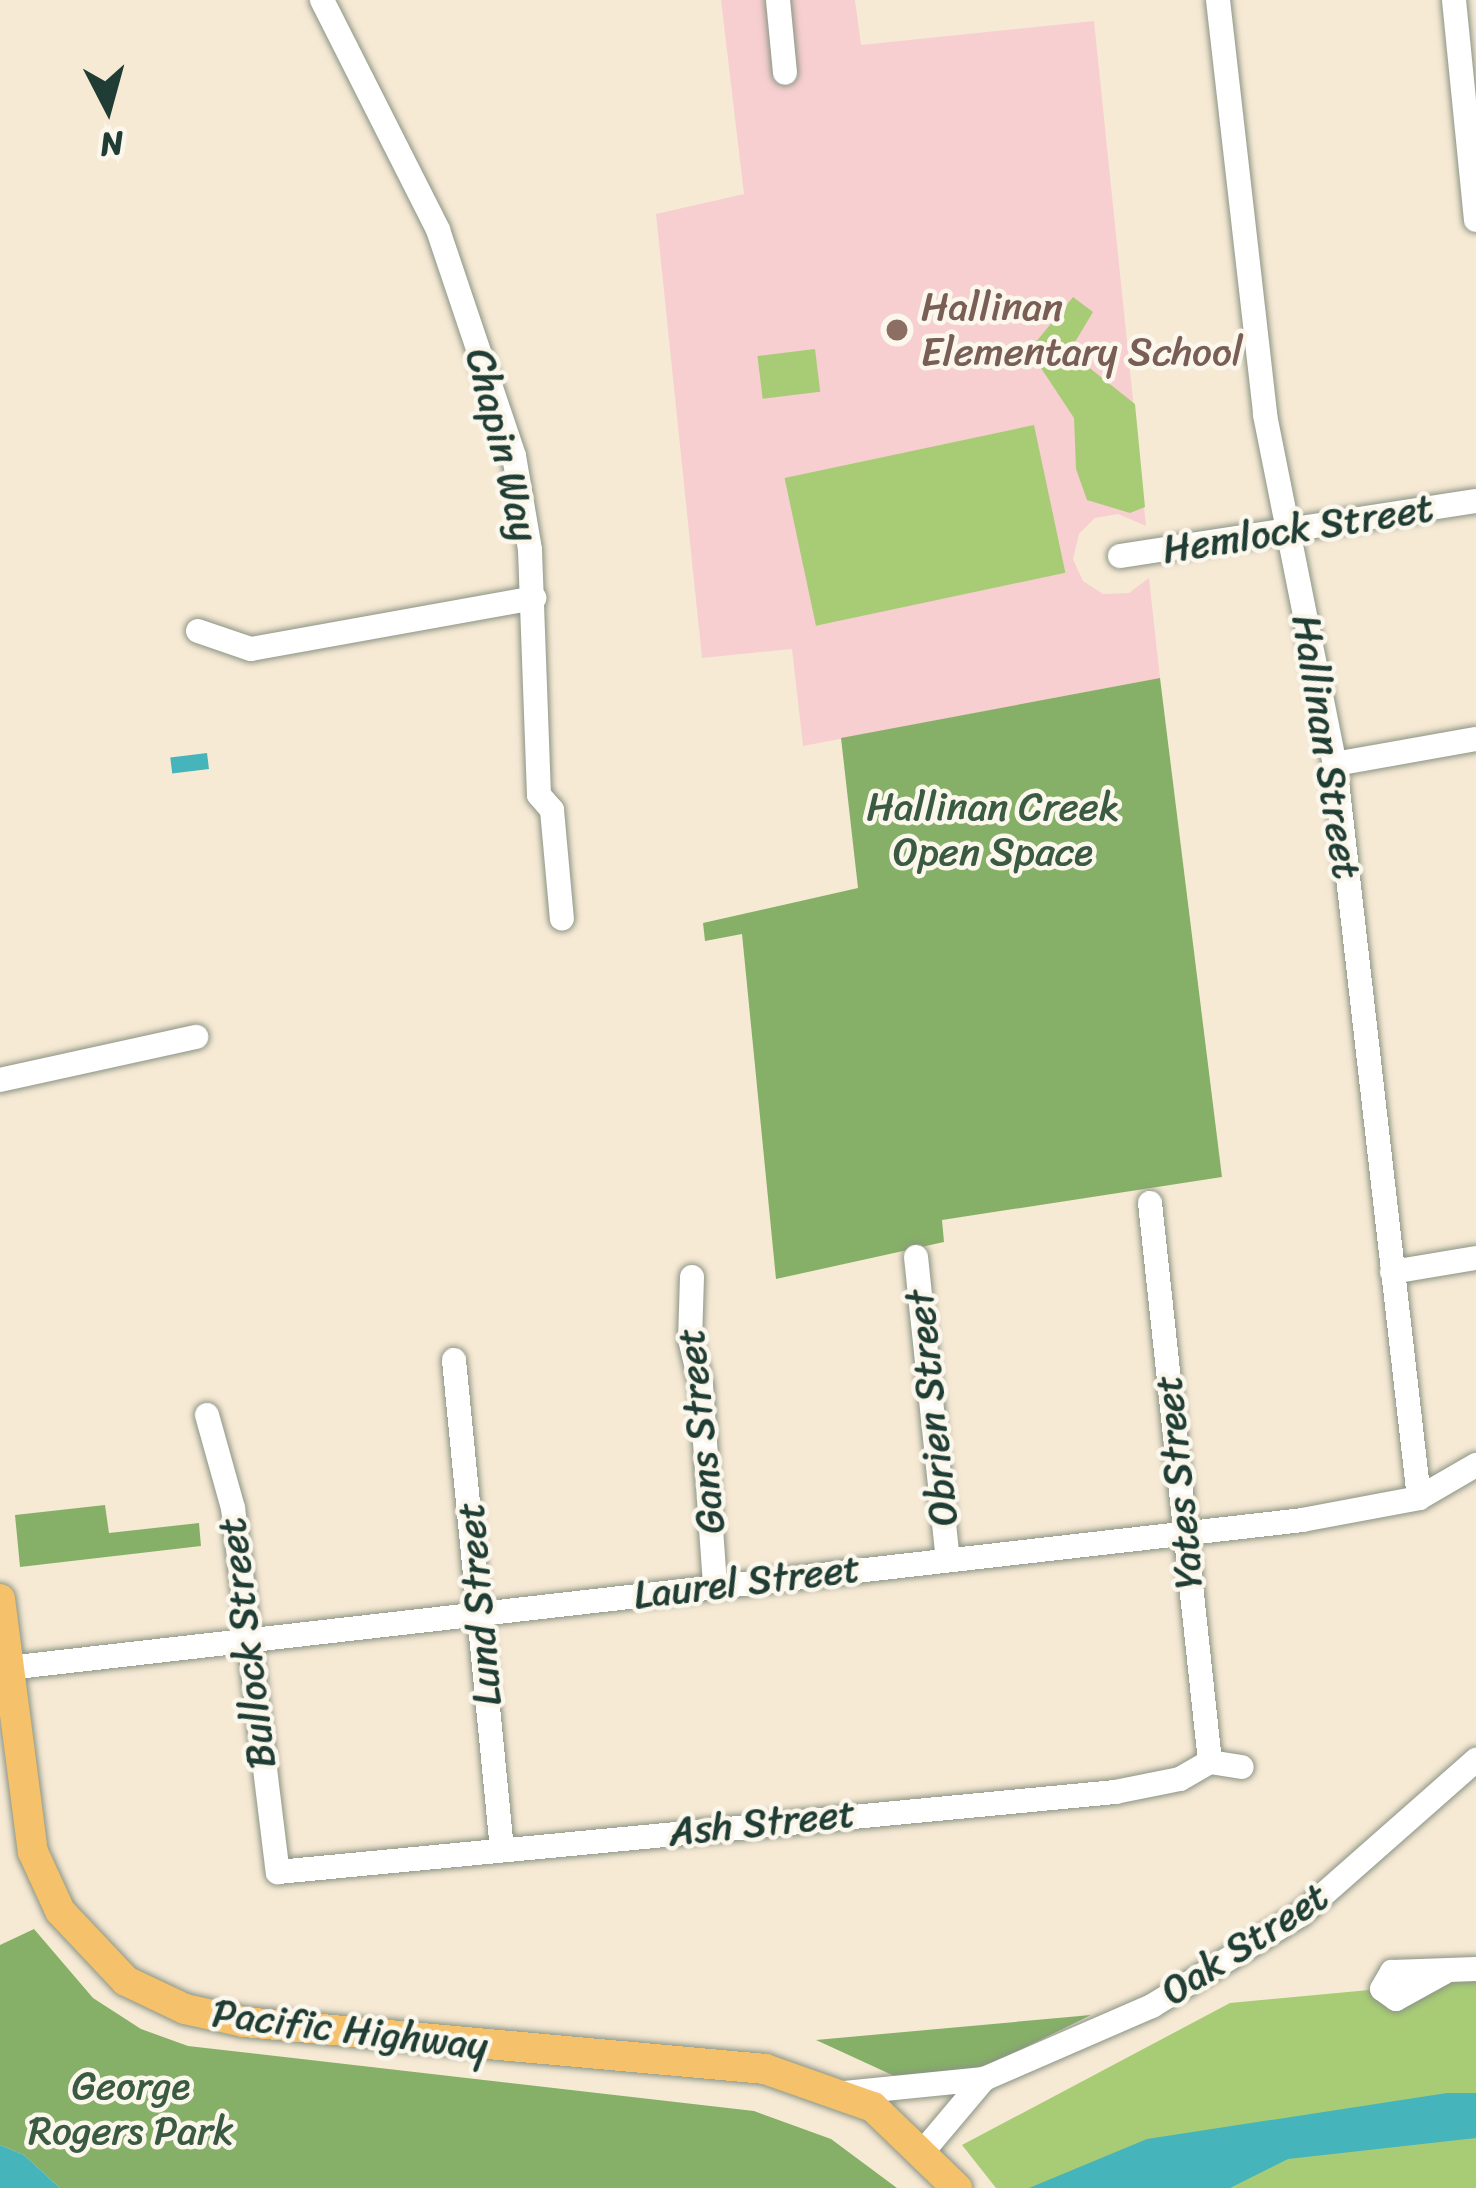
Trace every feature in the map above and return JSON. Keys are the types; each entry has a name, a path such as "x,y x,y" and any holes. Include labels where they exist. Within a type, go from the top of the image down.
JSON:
{"main road":[{"name":"Pacific Highway","path":"0,1599 27,1825 46,1885 99,1957 158,1999 244,2022 587,2057 728,2063 842,2093 873,2107 941,2168"}],"street":[{"name":"Chapin Way","path":"322,0 377,98 462,290 514,456 534,598 538,795 552,810 562,919"},
{"path":"778,0 785,74"},
{"name":"Hallinan Street","path":"1218,0 1259,371 1334,764 1419,1498"},
{"path":"1454,0 1476,220"},
{"name":"Hemlock Street","path":"1120,556 1290,534 1476,501"},
{"path":"199,631 251,649 534,598"},
{"path":"1334,764 1476,739"},
{"path":"0,1080 196,1037"},
{"name":"Yates Street","path":"1150,1203 1210,1762"},
{"name":"Obrien Street","path":"916,1257 948,1559"},
{"path":"1392,1272 1476,1258"},
{"name":"Gans Street","path":"692,1277 690,1339 701,1385 715,1585"},
{"name":"Lund Street","path":"454,1360 502,1849"},
{"name":"Bullock Street","path":"207,1415 233,1508 278,1872"},
{"name":"Laurel Street","path":"8,1668 1184,1532 1419,1498 1476,1466"},
{"name":"Oak Street","path":"842,2093 984,2079 1232,1962 1317,1901 1476,1760"},
{"path":"1210,1762 1242,1767"},
{"name":"Ash Street","path":"278,1872 1115,1792 1180,1779 1210,1762"},
{"path":"1445,1972 1476,1969"},
{"name":"Oak Street","path":"941,2168 984,2079"}],"shaded area":[{"name":"Hallinan Elementary School","path":"721,0 855,0 861,45 1094,21 1146,526 1118,514 1095,518 1079,534 1073,559 1083,581 1103,594 1129,593 1149,578 1160,678 803,746 792,649 702,658 656,214 744,194"}],"green space":[{"path":"1073,297 1093,312 1075,342 1077,358 1135,404 1145,507 1130,513 1087,500 1076,469 1074,418 1039,365 1035,343"},
{"path":"815,349 820,392 763,399 757,356"},
{"path":"1034,425 1065,573 816,626 785,478"},
{"name":"Hallinan Creek Open Space","path":"1160,678 1222,1177 942,1220 944,1242 776,1279 742,934 705,941 703,923 858,888 841,738"},
{"path":"105,1505 109,1533 199,1523 201,1546 20,1567 15,1515"},
{"name":"George Rogers Park","path":"34,1929 93,1998 141,2029 188,2046 754,2111 831,2139 897,2188 60,2188 24,2155 0,2145 0,1945"},
{"path":"1476,1980 1476,2188 996,2188 962,2145 1230,2003"},
{"path":"1091,2015 979,2070 903,2080 816,2040"}],"water":[{"path":"207,753 209,769 172,773 170,758"},
{"path":"1447,2093 1476,2093 1476,2138 1288,2159 1230,2188 1029,2188 1147,2139"},
{"path":"0,2145 24,2155 60,2188 0,2188"}],"place":[{"name":"Hallinan Elementary School","path":"897,330"}]}
